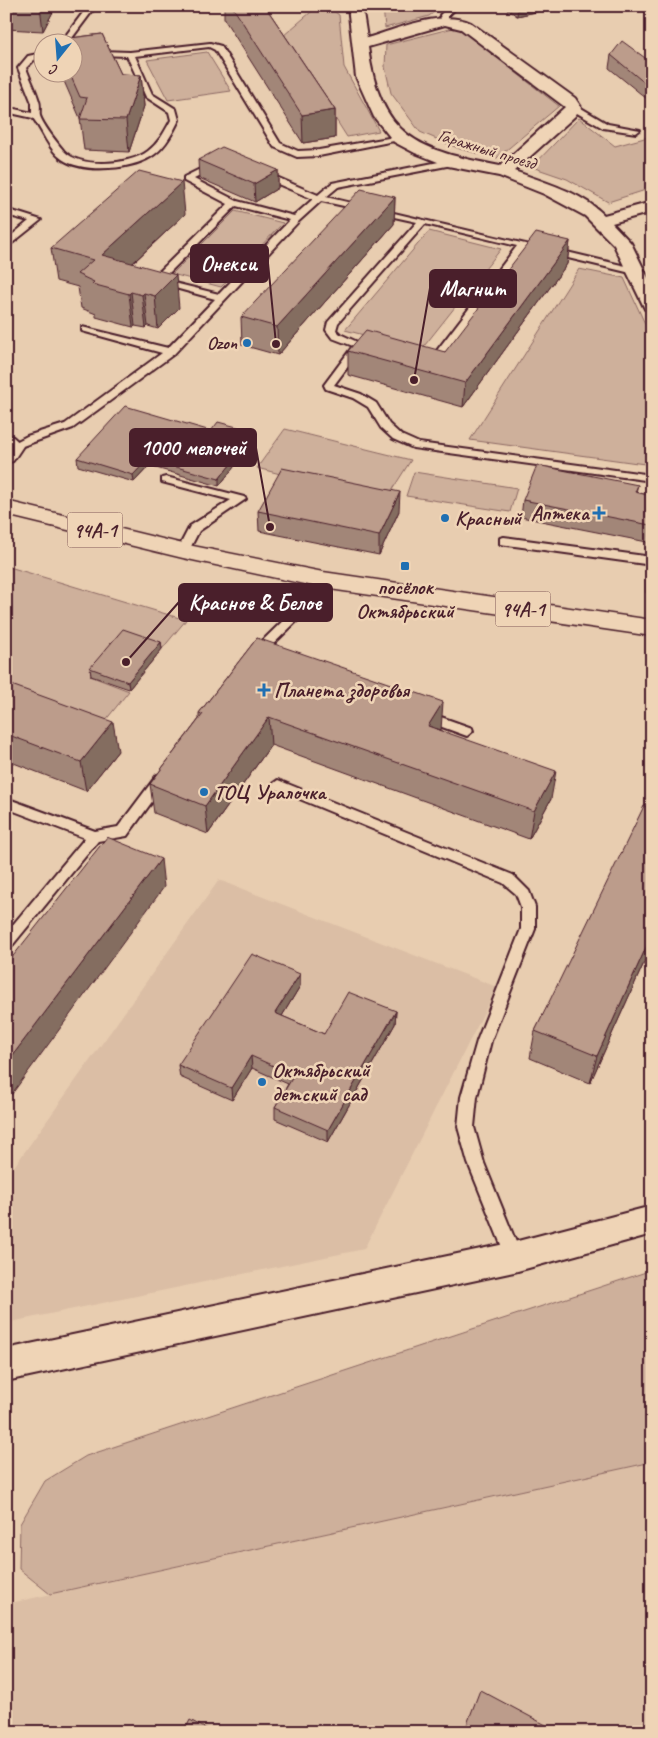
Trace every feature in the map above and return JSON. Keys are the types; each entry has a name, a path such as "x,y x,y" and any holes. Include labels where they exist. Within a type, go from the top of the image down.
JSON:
{"main road":[{"name":"94А-1","path":"6,508 183,551 323,580 652,628"}],"street":[{"name":"Гаражный проезд","path":"354,7 362,44 364,77 382,117 400,139 421,150 454,162 503,172 573,201 602,221 622,243 652,305"},
{"path":"362,44 445,21 457,22 466,26 569,101 573,107 503,172"},
{"path":"602,221 652,207"},
{"path":"6,1365 514,1257 652,1220"}],"lane":[{"path":"72,32 92,6"},
{"path":"445,21 444,15 454,6"},
{"path":"82,52 130,54 200,45 218,48 277,145 290,152 319,153 400,139"},
{"path":"32,58 22,68 36,104 36,116 64,156 76,162 90,165 123,164 150,154 166,136 175,120 173,111 149,95 130,54"},
{"path":"573,107 606,126 636,130"},
{"path":"6,109 36,116"},
{"path":"225,159 187,179 234,203 296,219"},
{"path":"8,448 31,438 69,426 170,352 296,219 334,184 454,162"},
{"path":"250,169 318,198 635,271"},
{"path":"222,298 154,281 234,203"},
{"path":"6,212 36,220 6,245"},
{"path":"424,221 333,322 331,330 336,336 364,346 329,384 334,390 357,396 372,405 385,426 396,437 417,446 652,478"},
{"path":"416,360 439,355 522,245"},
{"path":"85,329 170,352"},
{"path":"166,480 240,499 194,529 183,551"},
{"path":"504,541 652,561"},
{"path":"272,663 250,660 298,613 323,580"},
{"path":"411,712 467,731"},
{"path":"6,803 94,836 122,832 170,768"},
{"path":"278,785 508,879 522,891 528,907 528,929 484,1041 469,1097 466,1126 476,1163 514,1257"},
{"path":"6,943 94,836"}],"shaded area":[{"path":"318,6 327,6 339,15 344,67 379,131 347,137 283,36"},
{"path":"383,6 442,6 429,16 385,28"},
{"path":"457,27 559,106 497,158 460,149 420,132 391,93 385,67 386,45"},
{"path":"207,52 231,91 168,100 147,60"},
{"path":"579,118 615,146 652,136 652,188 608,202 567,179 532,167"},
{"path":"235,211 283,223 221,287 172,274"},
{"path":"429,231 501,249 421,350 345,330"},
{"path":"579,269 624,278 652,339 652,465 470,440"},
{"path":"285,429 411,460 385,501 257,468"},
{"path":"414,472 517,488 510,512 406,496"},
{"path":"6,566 186,620 162,649 124,635 90,676 129,691 105,721 6,685"},
{"name":"Октябрьский детский сад","path":"219,880 497,987 364,1249 6,1323 6,1178"},
{"path":"652,1270 652,1462 50,1594 19,1569 20,1524 45,1481 86,1456"},
{"path":"652,1462 652,1732 6,1732 6,1604"}],"building":[{"path":"232,6 265,6 335,110 302,115"},
{"path":"102,34 121,74 141,75 126,120 80,119 87,98 80,97 73,82 82,82 82,37"},
{"path":"622,41 652,63 652,89 611,55"},
{"path":"222,147 278,170 254,184 198,160"},
{"path":"139,171 182,182 102,255 176,275 155,296 131,292 129,294 92,284 94,282 77,274 93,260 51,248"},
{"path":"361,189 395,197 277,327 241,317"},
{"path":"536,233 570,241 465,383 348,351 366,330 445,352"},
{"path":"125,406 211,431 218,422 256,432 219,479 148,459 133,475 77,458"},
{"path":"537,465 638,485 635,492 652,496 652,538 650,537 650,525 523,500"},
{"path":"282,468 400,492 379,536 258,511"},
{"path":"650,549 652,549 652,576 649,576"},
{"path":"123,629 161,642 128,682 90,668"},
{"path":"257,638 443,702 428,726 556,771 534,811 269,717 205,806 150,784 203,714 199,713"},
{"path":"6,683 113,722 81,762 6,734"},
{"path":"644,806 652,808 652,934 597,1056 535,1031"},
{"path":"107,837 161,859 6,1064 6,965"},
{"path":"252,954 300,974 275,1013 324,1034 348,992 396,1011 328,1130 275,1107 294,1075 251,1056 231,1088 178,1065"},
{"path":"480,1690 559,1732 464,1732"},
{"path":"190,1720 212,1732 184,1732"}],"place":[{"name":"Ozon","path":"247,343"},
{"name":"Онекси","path":"276,344"},
{"name":"Магнит","path":"414,380"},
{"name":"Аптека","path":"599,513"},
{"name":"Красный","path":"445,518"},
{"name":"1000 мелочей","path":"270,527"},
{"name":"посёлок Октябрьский","path":"405,566"},
{"name":"Красное & Белое","path":"126,662"},
{"name":"Планета здоровья","path":"264,690"},
{"name":"ТОЦ Уралочка","path":"204,792"},
{"name":"Октябрьский детский сад","path":"262,1082"}]}
